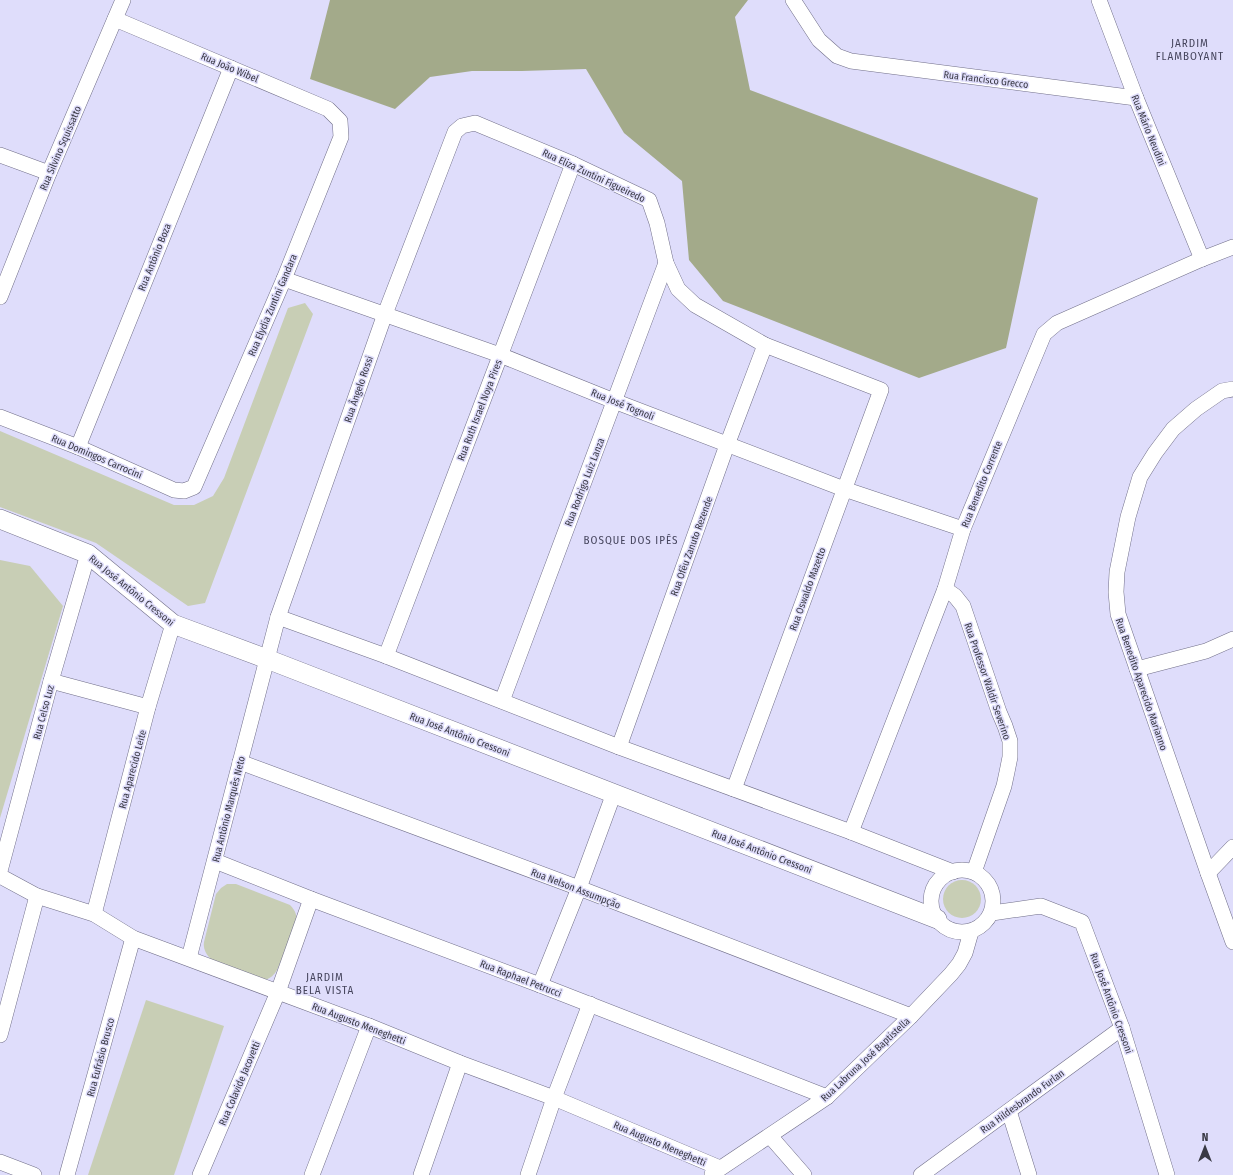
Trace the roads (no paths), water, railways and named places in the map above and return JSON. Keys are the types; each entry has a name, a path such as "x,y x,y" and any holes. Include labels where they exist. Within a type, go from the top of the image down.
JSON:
{"street":[{"name":"Rua Silvino Squissatto","path":"0,297 49,173 123,0"},
{"name":"Rua Francisco Grecco","path":"793,0 819,40 837,56 851,61 1136,98"},
{"name":"Rua Mário Neudini","path":"1099,0 1136,98 1202,258"},
{"name":"Rua João Wibel","path":"115,19 328,109 340,121"},
{"name":"Rua Antônio Boza","path":"78,447 231,68"},
{"name":"Rua Elydia Zuntini Gandara","path":"194,487 284,279 341,137 340,121"},
{"name":"Rua Eliza Zuntini Figueiredo","path":"462,126 475,123 573,164 649,200 657,222 666,263 678,289 695,306 765,345 881,390"},
{"name":"Rua Ângelo Rossi","path":"267,659 278,617 385,314 455,132 462,126"},
{"path":"0,155 49,173"},
{"name":"Rua Ruth Israel Noya Pires","path":"386,656 573,164"},
{"name":"Rua Benedito Corrente","path":"851,832 945,589 963,529 1044,334 1057,323 1202,258 1233,247"},
{"name":"Rua Rodrigo Luiz Lanza","path":"502,701 666,263"},
{"name":"Rua José Tognoli","path":"284,279 500,355 614,401 844,489 963,529"},
{"name":"Rua Ofêu Zanuto Rezende","path":"619,747 727,445 765,345"},
{"name":"Rua Benedito Aparecido Marianno","path":"1233,389 1215,396 1196,409 1173,429 1155,453 1140,477 1128,517 1122,545 1117,572 1116,592 1118,614 1233,942"},
{"name":"Rua Oswaldo Mazetto","path":"734,789 881,390"},
{"name":"Rua Domingos Carrocini","path":"0,417 78,447 174,490 184,491 194,487"},
{"name":"Rua José Antônio Cressoni","path":"0,519 88,554 173,624 267,659 937,919"},
{"name":"Rua Celso Luz","path":"0,871 51,681 88,554"},
{"name":"Rua Professor Waldir Severino","path":"945,589 955,596 963,606 1010,741 1010,757 1004,786 974,872"},
{"path":"278,617 386,656 619,747 851,832 953,872"},
{"name":"Rua Aparecido Leite","path":"94,914 148,707 173,624"},
{"path":"1137,669 1206,650 1233,638"},
{"name":"Rua Antônio Marquês Neto","path":"189,958 267,659"},
{"path":"51,681 148,707"},
{"name":"Rua Nelson Assumpção","path":"240,762 579,888 911,1016"},
{"path":"540,985 579,888 614,794"},
{"path":"1208,873 1233,847"},
{"name":"Rua Raphael Petrucci","path":"215,861 311,899 590,1004 826,1097"},
{"path":"963,870 974,872 989,884 993,893 994,903 992,913 980,928 971,932 961,933 952,931 943,926 932,911 931,901 933,891 937,883 944,876 963,870"},
{"name":"Rua Augusto Meneghetti","path":"0,876 37,896 94,914 133,938 369,1026 460,1063 554,1098 716,1172"},
{"path":"0,1035 37,896"},
{"name":"Rua Colavide Jacovetti","path":"200,1175 278,992 311,899"},
{"name":"Rua José Antônio Cressoni","path":"992,913 1041,906 1082,922 1122,1028 1167,1175"},
{"name":"Rua Labruna José Baptistella","path":"716,1172 826,1097 911,1016 959,964 965,953 971,932"},
{"name":"Rua Eufrásio Brusco","path":"67,1175 133,938"},
{"path":"528,1175 554,1098 590,1004"},
{"path":"312,1175 369,1026"},
{"name":"Rua Hildesbrando Furlan","path":"921,1175 1122,1028"},
{"path":"421,1175 460,1063"},
{"path":"1009,1111 1029,1175"},
{"path":"770,1136 804,1175"},
{"path":"0,1162 34,1175"}],"district":[{"name":"JARDIM FLAMBOYANT","path":"1190,49"},
{"name":"BOSQUE DOS IPÊS","path":"631,540"},
{"name":"JARDIM BELA VISTA","path":"325,983"}]}
